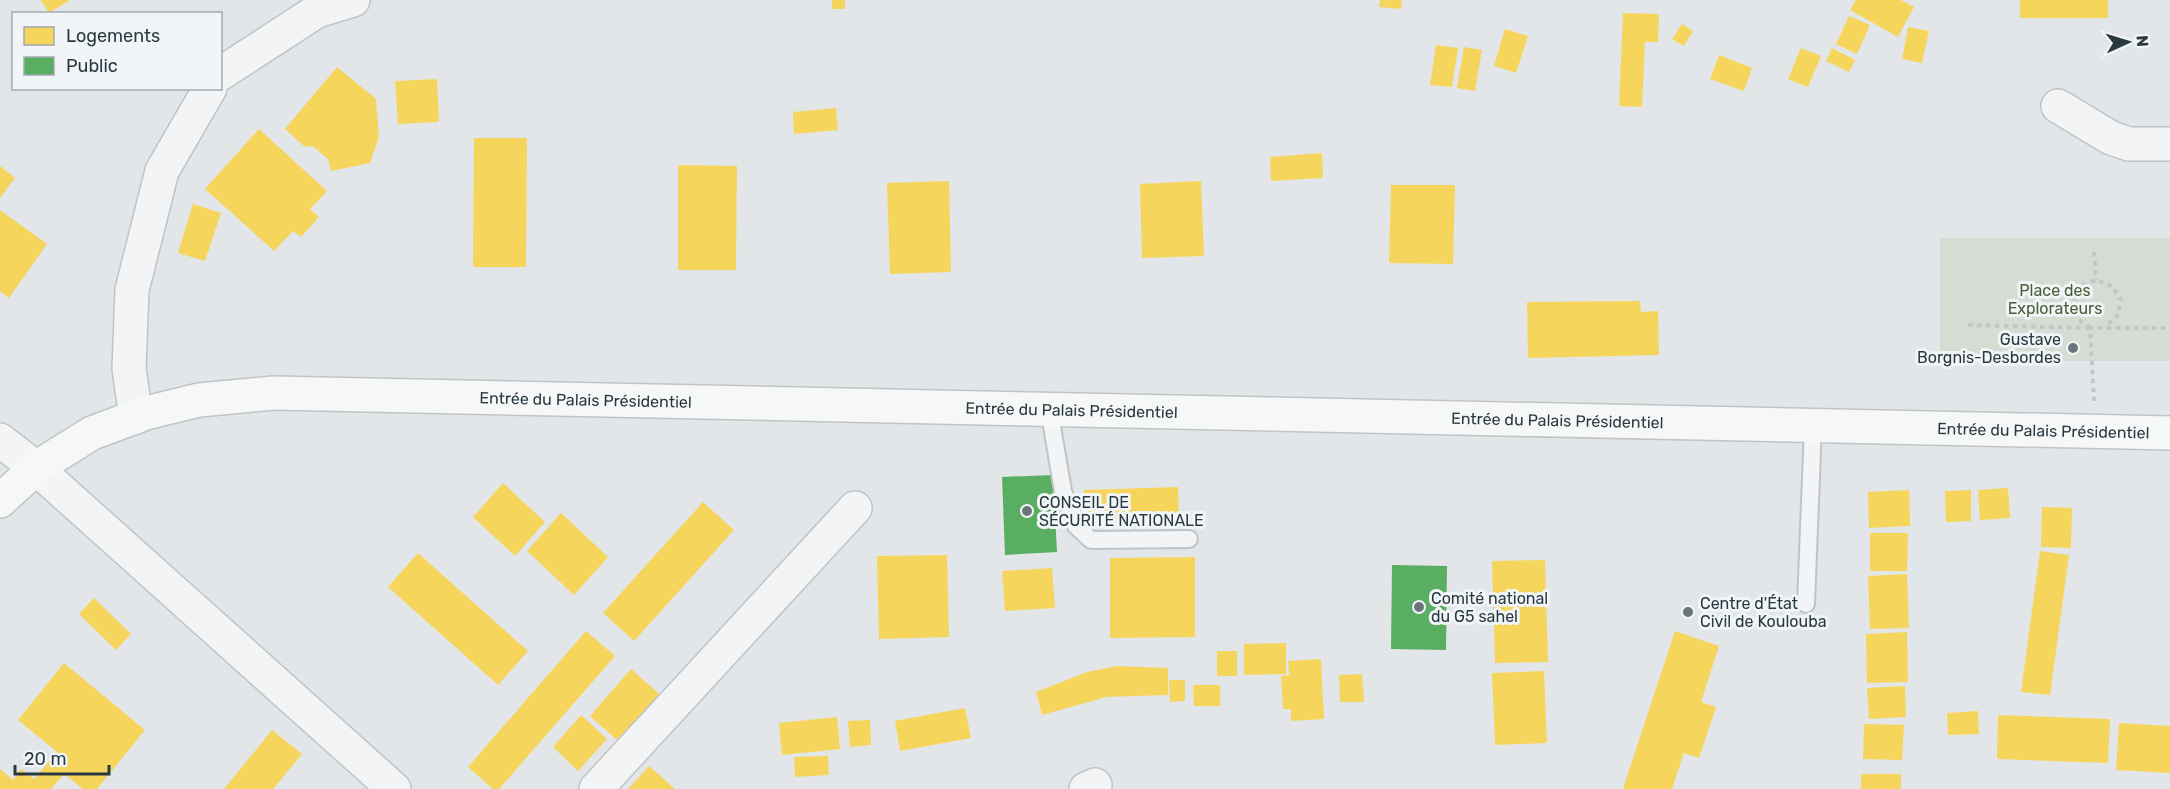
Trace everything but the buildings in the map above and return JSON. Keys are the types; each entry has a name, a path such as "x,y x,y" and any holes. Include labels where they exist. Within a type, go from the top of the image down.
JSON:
{"street":[{"path":"222,73 317,11 353,0"},
{"path":"136,417 129,369 132,290 162,171 209,90"},
{"path":"2058,106 2111,138 2129,144 2170,144"},
{"name":"Entrée du Palais Présidentiel","path":"0,501 36,468 92,434 136,417 199,400 274,393 2170,433"},
{"path":"0,440 36,468 394,789"},
{"path":"596,789 855,508"}],"lane":[{"path":"1049,409 1063,491 1076,526 1090,540 1189,539"},
{"path":"1806,604 1813,426"}],"path":[{"path":"2094,252 2096,280"},
{"path":"2090,328 2076,318 2072,302 2080,286 2096,280 2112,286 2121,300 2118,316 2105,328"},
{"path":"1968,325 2170,328"},
{"path":"2090,328 2095,431"}],"green space":[{"name":"Place des Explorateurs","path":"1940,238 2170,238 2170,361 1940,361"}],"place":[{"name":"Gustave Borgnis-Desbordes","path":"2073,348"},
{"name":"CONSEIL DE SÉCURITÉ NATIONALE","path":"1027,511"},
{"name":"Comité national du G5 sahel","path":"1419,607"},
{"name":"Centre d'État Civil de Koulouba","path":"1688,612"}]}
